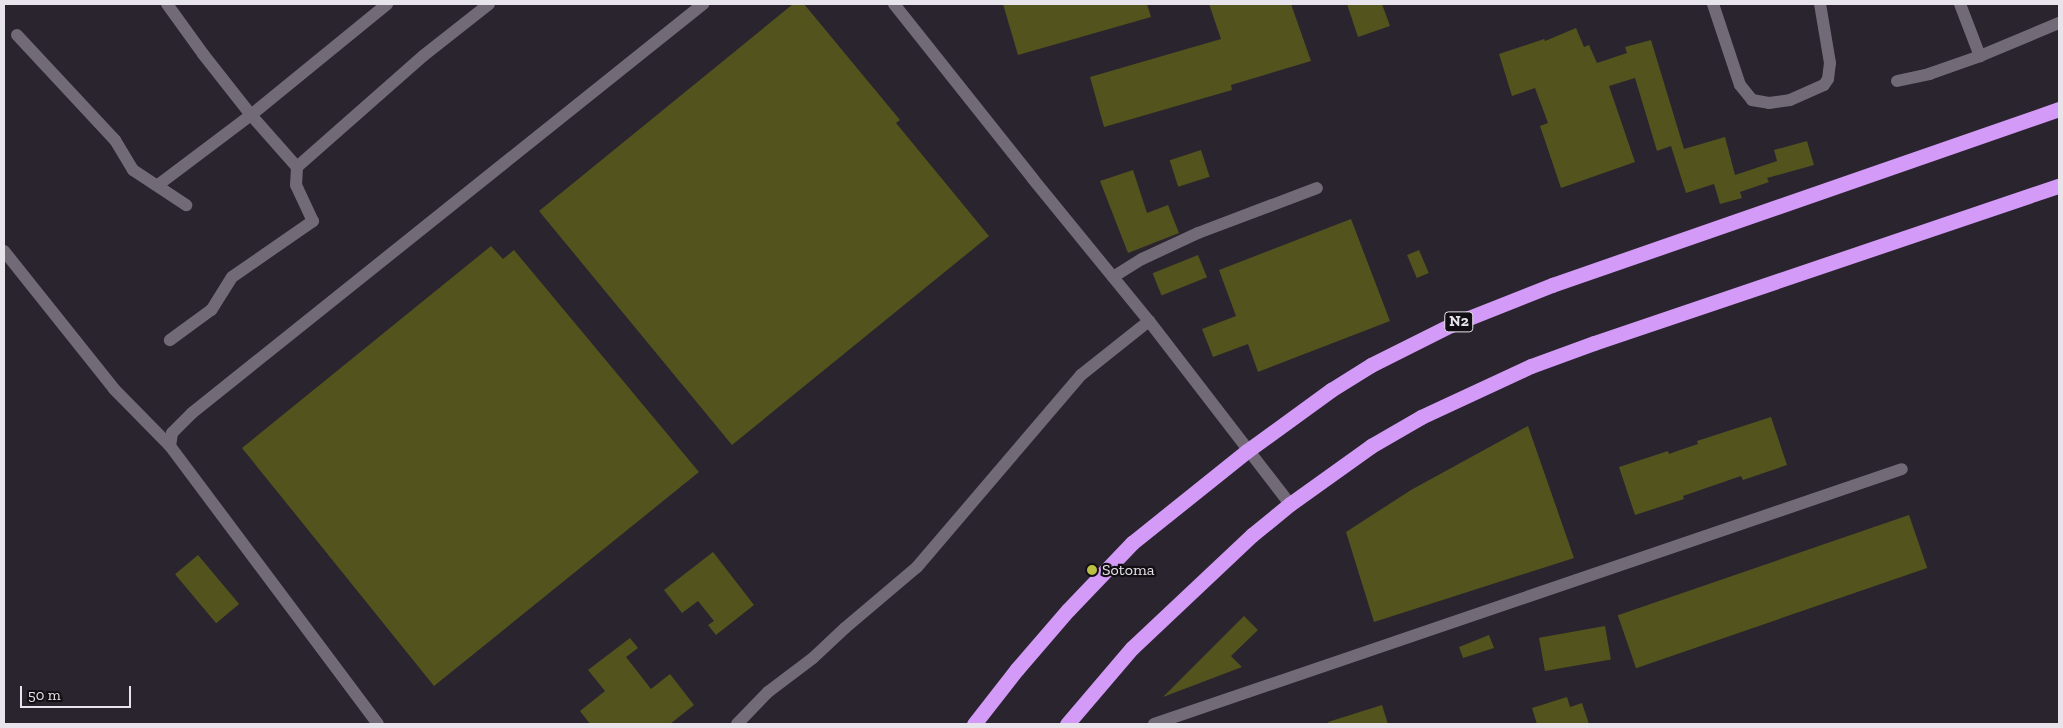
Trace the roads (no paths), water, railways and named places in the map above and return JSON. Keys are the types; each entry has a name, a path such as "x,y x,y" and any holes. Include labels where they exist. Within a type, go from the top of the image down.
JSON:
{"highway":[{"name":"N2","path":"974,724 1017,669 1068,610 1132,543 1247,451 1331,390 1370,366 1443,329 1502,304 1676,241 2059,109"},
{"path":"1067,724 1132,648 1245,541 1290,504 1371,446 1413,422 1531,366 1663,319 2059,186"}],"street":[{"path":"167,4 251,115 297,167 296,184 313,221 232,277 211,310 170,340"},
{"path":"158,185 251,115 387,4"},
{"path":"297,167 424,56 489,4"},
{"path":"170,446 172,433 192,413 703,4"},
{"path":"894,4 1149,321 1247,451 1290,504"},
{"path":"1713,4 1732,67 1740,85 1752,100 1769,103 1790,100 1824,84 1828,79 1830,63 1820,4"},
{"path":"1960,4 1980,56"},
{"path":"1897,81 1929,74 1980,56 2059,23"},
{"path":"16,35 115,140 133,170 186,205"},
{"path":"1113,277 1142,259 1183,240 1317,188"},
{"path":"4,251 114,389 170,446 378,724"},
{"path":"737,724 768,692 813,658 844,628 917,567 1082,375 1149,321"},
{"path":"1156,724 1902,469"}],"place":[{"name":"Sotoma","path":"1092,570"}]}
